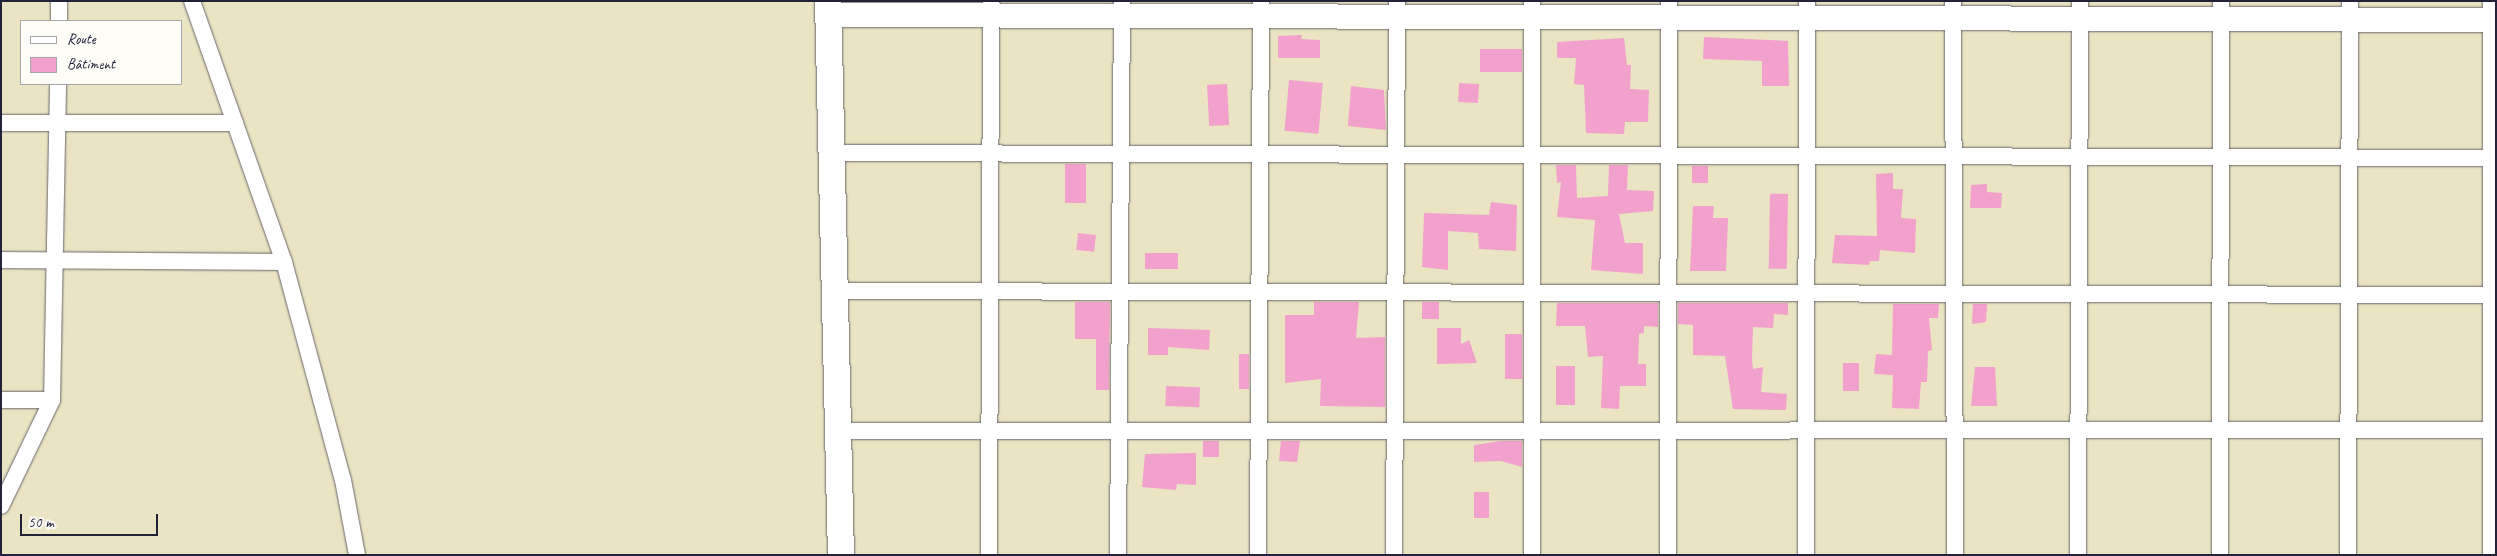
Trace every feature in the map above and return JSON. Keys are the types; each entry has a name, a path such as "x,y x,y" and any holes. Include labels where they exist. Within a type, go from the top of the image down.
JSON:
{"main road":[{"path":"828,8 833,291 841,555"}],"street":[{"path":"59,1 59,20"},
{"path":"192,1 284,262 343,480 357,555"},
{"path":"828,8 2350,10 2493,14 2493,430 2491,555"},
{"path":"989,555 991,9"},
{"path":"1118,555 1122,9"},
{"path":"1258,555 1261,9"},
{"path":"1394,555 1397,9"},
{"path":"1532,9 1532,555"},
{"path":"1668,555 1669,10"},
{"path":"1806,555 1807,10"},
{"path":"1953,10 1955,555"},
{"path":"2078,555 2080,10"},
{"path":"2220,555 2221,10"},
{"path":"2348,555 2350,10"},
{"path":"1,506 52,400 58,85"},
{"path":"1,123 235,123"},
{"path":"831,153 2493,158"},
{"path":"1,260 284,262"},
{"path":"833,291 2493,295"},
{"path":"1,400 52,400"},
{"path":"837,431 2493,430"}],"building":[{"path":"1302,35 1301,39 1320,40 1320,58 1278,58 1278,36"},
{"path":"1704,37 1788,41 1789,86 1762,86 1762,61 1703,59"},
{"path":"1624,38 1627,65 1631,65 1630,89 1649,90 1648,122 1625,122 1624,134 1586,133 1584,85 1574,84 1576,58 1557,58 1557,42"},
{"path":"1480,49 1522,49 1522,72 1480,72"},
{"path":"1289,80 1323,83 1318,134 1285,131"},
{"path":"1459,83 1479,84 1478,103 1458,102"},
{"path":"1227,84 1229,125 1209,126 1207,85"},
{"path":"1351,86 1384,90 1386,130 1348,126"},
{"path":"1065,164 1086,164 1086,203 1065,203"},
{"path":"1556,165 1576,165 1577,198 1608,196 1609,165 1628,165 1627,190 1654,191 1653,211 1619,214 1625,243 1643,243 1643,274 1591,270 1595,220 1557,217 1561,182 1557,183"},
{"path":"1692,166 1708,166 1708,183 1692,183"},
{"path":"1893,173 1893,189 1903,189 1901,218 1916,219 1915,253 1880,250 1879,261 1870,261 1869,265 1832,263 1835,235 1877,236 1876,174"},
{"path":"1987,184 1987,192 2002,193 2001,208 1970,208 1971,185"},
{"path":"1770,194 1788,194 1787,269 1769,269"},
{"path":"1491,202 1517,205 1516,251 1479,249 1478,233 1448,231 1448,270 1422,267 1424,213 1489,215"},
{"path":"1693,206 1714,206 1713,218 1728,218 1726,271 1690,271"},
{"path":"1078,233 1096,235 1094,252 1076,250"},
{"path":"1145,253 1178,253 1178,269 1145,269"},
{"path":"1075,302 1110,302 1109,390 1096,390 1096,339 1075,339"},
{"path":"1314,302 1359,302 1356,338 1385,337 1385,407 1320,406 1321,379 1285,383 1285,315 1314,315"},
{"path":"1422,302 1439,302 1439,319 1422,319"},
{"path":"1557,303 1658,303 1658,327 1644,326 1644,333 1639,334 1638,364 1646,364 1646,386 1620,386 1619,409 1601,408 1603,356 1588,357 1585,326 1556,326"},
{"path":"1678,303 1788,303 1788,315 1774,314 1773,328 1753,327 1752,359 1753,369 1763,367 1761,392 1787,394 1786,410 1733,409 1725,356 1693,355 1693,325 1678,324"},
{"path":"1893,304 1939,304 1938,318 1929,318 1932,350 1928,351 1927,382 1921,382 1919,409 1892,408 1893,375 1874,374 1876,354 1892,355"},
{"path":"1973,304 1987,304 1986,322 1972,324"},
{"path":"1148,328 1210,330 1209,350 1168,347 1168,355 1148,355"},
{"path":"1437,328 1461,328 1461,344 1469,340 1477,363 1437,364"},
{"path":"1505,334 1522,334 1522,379 1505,379"},
{"path":"1239,354 1249,354 1249,389 1239,389"},
{"path":"1843,363 1859,363 1859,391 1843,391"},
{"path":"1556,366 1575,366 1575,405 1556,405"},
{"path":"1975,367 1995,367 1997,406 1971,406"},
{"path":"1166,386 1200,387 1199,407 1165,406"},
{"path":"1203,441 1219,441 1219,457 1203,457"},
{"path":"1281,441 1300,441 1297,462 1279,461"},
{"path":"1501,441 1522,441 1522,467 1501,461 1474,462 1474,445"},
{"path":"1196,453 1196,485 1177,484 1176,490 1142,487 1145,454"},
{"path":"1474,492 1489,492 1489,518 1474,518"}]}
